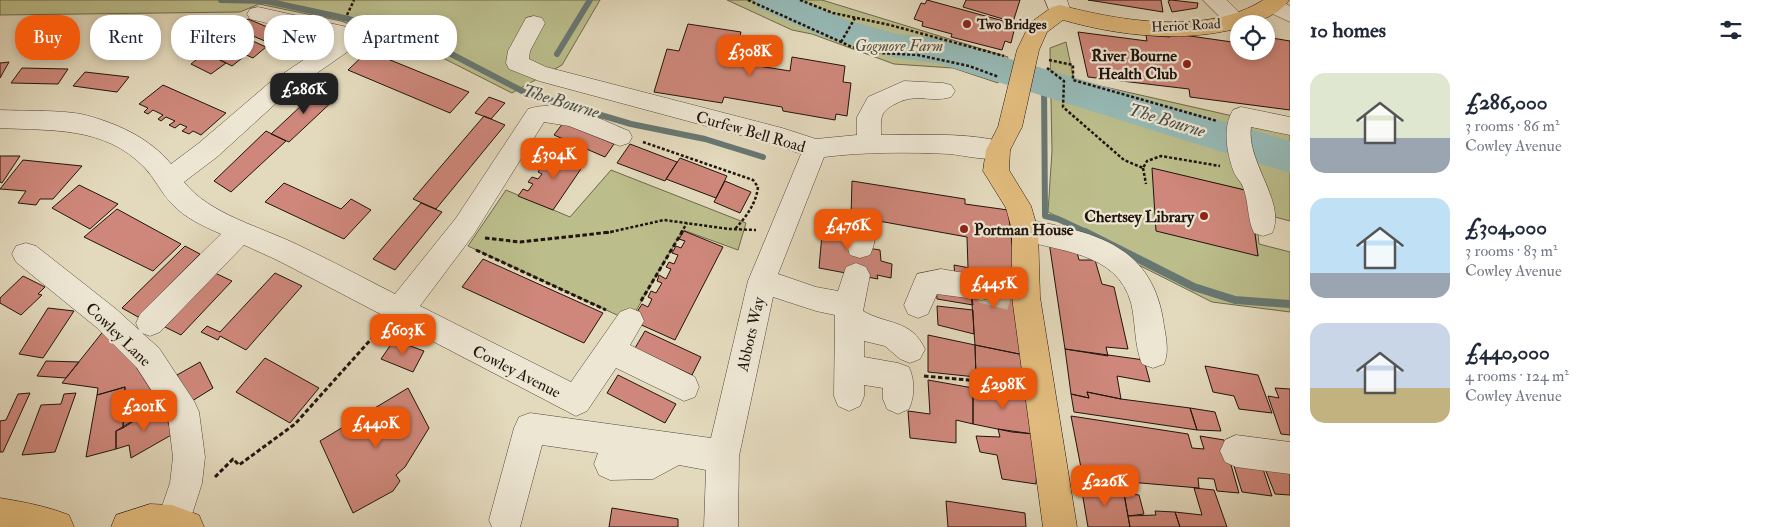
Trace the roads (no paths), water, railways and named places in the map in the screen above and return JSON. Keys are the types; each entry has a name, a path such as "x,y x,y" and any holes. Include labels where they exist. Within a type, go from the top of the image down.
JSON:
{"main road":[{"name":"Heriot Road","path":"1058,6 1084,20 1162,30 1202,27 1230,22"},
{"path":"1058,6 1038,28 1027,56 1011,80 1010,127 998,150 996,171 1018,206 1025,230 1022,297 1060,527"},
{"name":"Heriot Road","path":"1255,15 1280,7"},
{"path":"0,515 38,521 57,527"},
{"path":"128,527 158,519 181,524"}],"street":[{"path":"1214,0 1230,15"},
{"path":"258,14 339,32 344,36"},
{"name":"Curfew Bell Road","path":"534,23 519,51 517,62 539,73 782,137 815,148 870,144 949,145 998,150"},
{"path":"168,180 208,150 276,90 344,43"},
{"path":"870,144 869,117 876,103 904,89 943,92"},
{"path":"393,316 430,273 465,226 536,115 541,112 562,115 629,139"},
{"path":"1263,225 1255,184 1246,171 1239,136 1241,116 1290,126"},
{"name":"Cowley Avenue","path":"0,119 80,123 108,132 134,145 153,160 181,196 205,215 288,252 393,316 576,401 630,321"},
{"name":"Abbots Way","path":"722,527 723,456 762,282 815,148"},
{"path":"1025,230 1083,242 1110,254 1132,273 1143,296 1153,354"},
{"path":"150,323 241,231"},
{"name":"Cowley Lane","path":"26,254 106,318 148,358 183,412 189,457 181,524"},
{"path":"856,275 849,312 849,382 897,388"},
{"path":"918,305 927,283 941,281 982,288"},
{"path":"762,282 816,299 849,312 870,330 893,334 910,349"},
{"path":"610,350 684,387"},
{"path":"506,520 530,428 723,456"},
{"path":"610,464 652,462 675,449"},
{"path":"1236,452 1290,458"}],"waterway":[{"name":"The Bourne","path":"221,0 266,1 349,19 432,44 526,93 631,124 705,139 763,157"},
{"name":"The Bourne","path":"557,54 590,0"},
{"name":"The Bourne","path":"770,0 834,28 897,46 939,51 1290,157"},
{"name":"The Bourne","path":"1044,82 1045,216 1058,219 1088,233"},
{"name":"The Bourne","path":"1085,232 1194,287 1235,300 1290,304"}],"tunnel":[{"path":"982,288 1018,297"}],"place":[{"name":"Two Bridges","path":"967,24"},
{"name":"River Bourne Health Club","path":"1187,64"},
{"name":"Chertsey Library","path":"1204,216"},
{"name":"Portman House","path":"964,229"}],"park label":[{"name":"Gogmore Farm","path":"899,45"}]}
